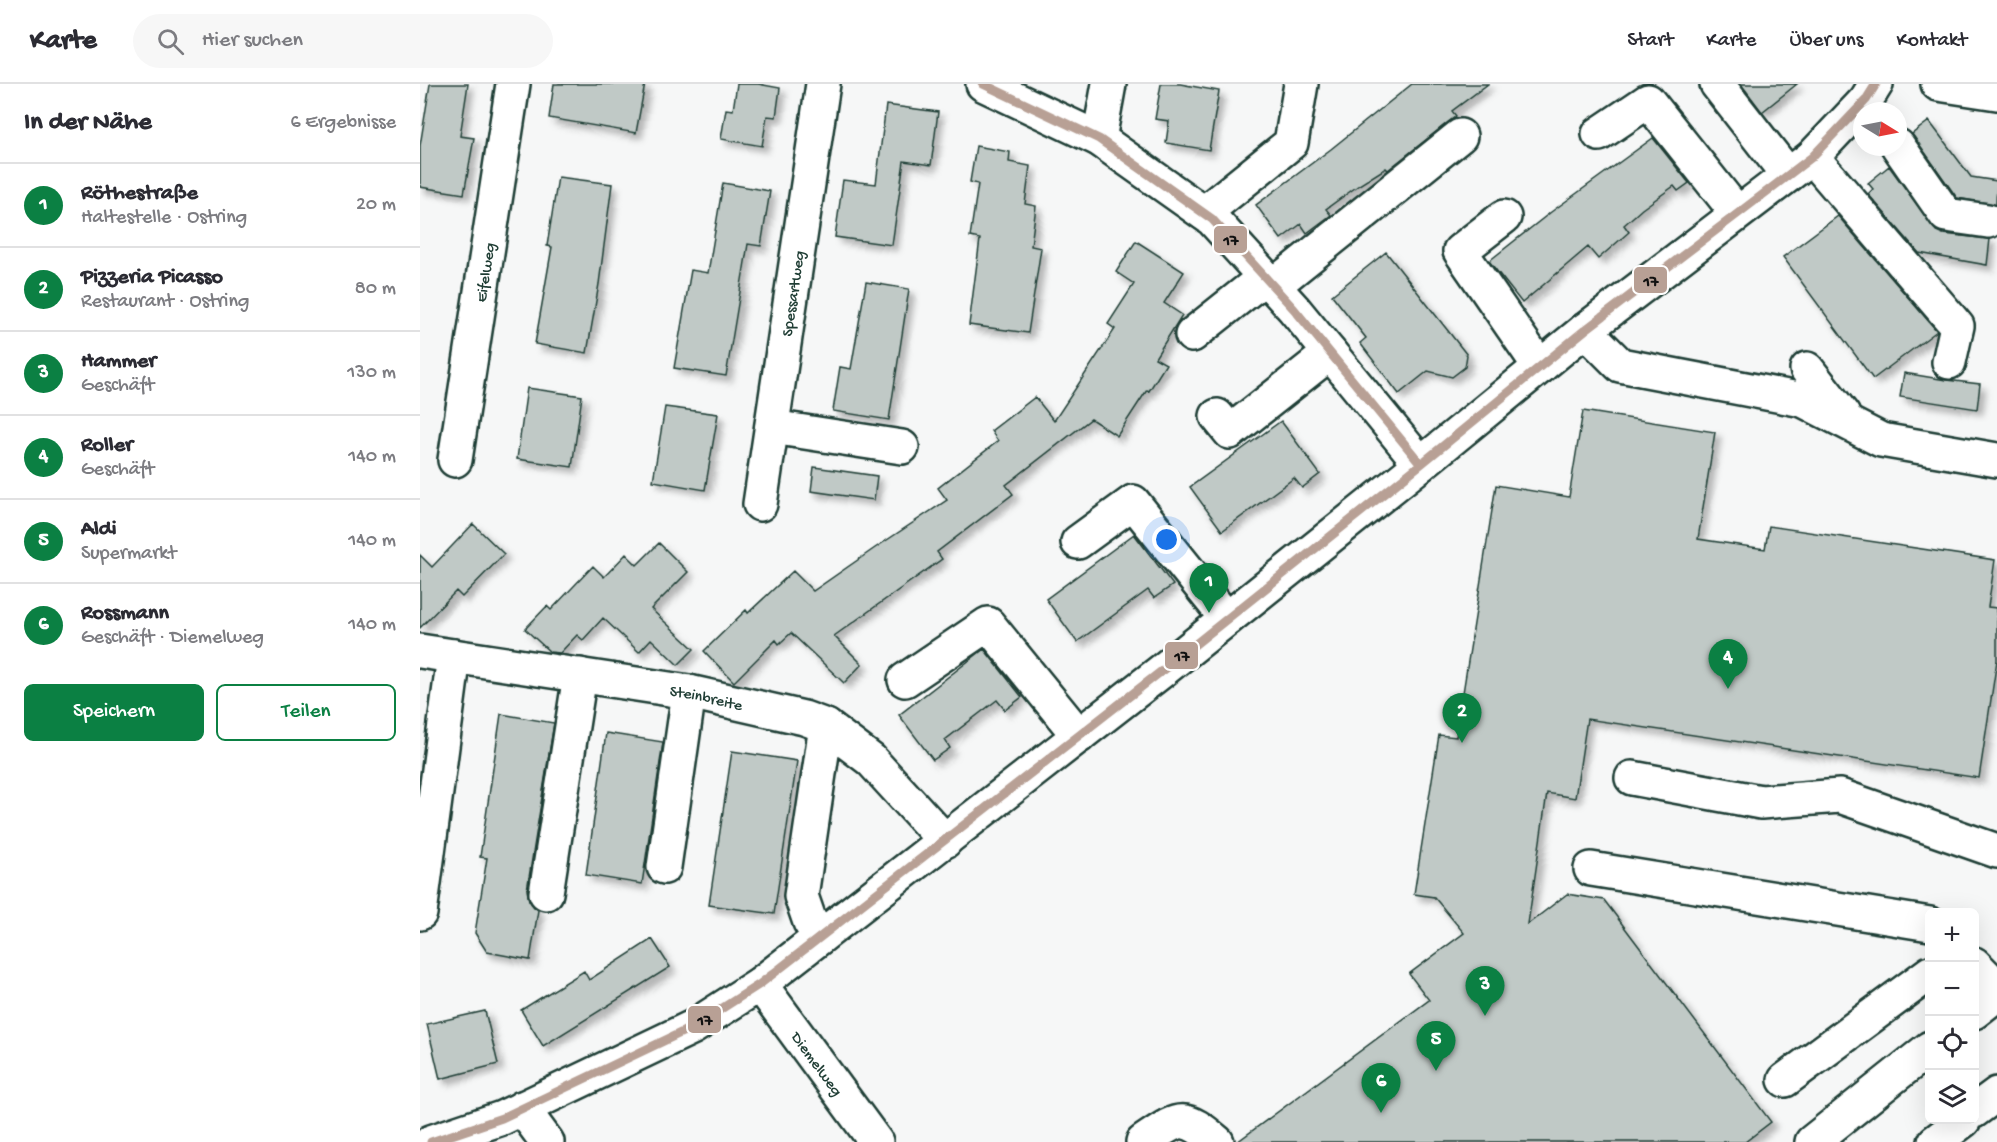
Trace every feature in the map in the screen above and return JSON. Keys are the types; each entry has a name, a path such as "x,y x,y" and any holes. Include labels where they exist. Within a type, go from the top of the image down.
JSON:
{"street":[{"name":"Eifelweg","path":"455,460 513,84"},
{"name":"Spessartweg","path":"760,504 823,84"},
{"path":"983,84 1099,139 1212,219 1269,281 1421,464"},
{"path":"1099,139 1109,84"},
{"path":"1204,213 1291,142 1301,84"},
{"path":"1717,84 1957,326 1949,362"},
{"path":"1938,84 1997,93"},
{"path":"431,1142 502,1118 693,1027 760,984 1227,619 1585,330 1800,166 1872,98"},
{"path":"1599,134 1648,101 1737,213"},
{"path":"1192,335 1269,281 1460,136"},
{"path":"1905,156 1946,215 1988,221"},
{"path":"1504,217 1460,251 1540,367"},
{"path":"1585,330 1620,365 1803,400 1881,440 1997,463"},
{"path":"1217,416 1230,432 1330,353"},
{"path":"1807,369 1850,423"},
{"path":"771,427 902,447"},
{"path":"1078,542 1133,502 1227,619"},
{"path":"905,680 988,624 1079,736"},
{"name":"Steinbreite","path":"420,651 689,692 804,718 826,726 872,759 945,841"},
{"path":"420,913 427,804 454,656"},
{"path":"546,893 580,675"},
{"path":"664,867 689,692"},
{"path":"820,937 810,922 801,896 826,726"},
{"path":"1632,778 1761,802 1840,796 1997,851"},
{"path":"1591,869 1925,923"},
{"path":"1979,969 1997,987"},
{"path":"1785,1080 1925,976"},
{"name":"Diemelweg","path":"760,984 876,1142"},
{"path":"1979,1008 1997,994"},
{"path":"1812,1142 1925,1051"},
{"path":"1979,1107 1997,1094"},
{"path":"522,1108 547,1142"},
{"path":"1143,1142 1172,1123 1187,1122 1200,1128 1217,1142"},
{"path":"1935,1142 1958,1124"}],"building":[{"path":"430,84 468,84 460,136 474,138 464,194 420,187 420,146"},
{"path":"554,84 645,84 636,133 549,118"},
{"path":"737,84 758,84 780,88 776,117 767,116 762,146 721,139 726,109 733,110"},
{"path":"1161,84 1180,84 1219,91 1209,150 1166,143 1169,121 1155,119"},
{"path":"1412,84 1488,84 1452,111 1456,116 1388,170 1386,168 1326,209 1331,215 1307,233 1301,224 1281,239 1256,205"},
{"path":"1741,84 1797,84 1762,112"},
{"path":"886,105 938,112 931,165 904,161 892,245 835,237 843,180 876,184"},
{"path":"1929,121 1971,177 1997,181 1996,205 1957,198 1912,134"},
{"path":"1653,138 1689,183 1678,191 1674,186 1642,209 1624,225 1629,232 1598,259 1588,247 1522,303 1489,261 1551,212"},
{"path":"976,146 1010,152 1009,162 1030,166 1025,204 1036,206 1031,246 1041,248 1028,333 969,325 980,239 970,237 978,184 970,182"},
{"path":"1889,166 1936,231 1943,234 1990,239 1987,265 1919,253 1868,194 1873,189 1868,183"},
{"path":"558,177 612,184 587,353 535,344 552,247 547,246"},
{"path":"723,183 770,191 761,246 748,244 726,376 674,368 691,270 708,273"},
{"path":"1838,216 1937,331 1873,379 1783,257"},
{"path":"1136,241 1184,272 1164,303 1182,315 1155,358 1166,364 1117,436 1091,419 1006,485 1013,494 937,552 942,559 834,636 862,664 844,683 791,633 779,644 776,640 734,682 704,651 746,610 748,613 793,571 813,591 947,500 938,488 998,441 991,431 1035,397 1054,421 1115,329 1108,324 1134,284 1116,272"},
{"path":"1386,252 1467,355 1465,367 1452,377 1428,371 1399,394 1360,343 1366,338 1332,295"},
{"path":"866,282 909,289 889,420 833,411 840,367 851,369"},
{"path":"1904,373 1980,384 1977,409 1900,397"},
{"path":"527,388 582,396 572,467 517,459"},
{"path":"665,407 718,414 705,490 653,481"},
{"path":"1583,411 1715,432 1698,539 1765,549 1769,526 1995,560 1988,607 1997,608 1997,660 1979,778 1587,719 1575,798 1547,793 1528,924 1567,894 1604,900 1771,1122 1745,1142 1237,1142 1429,1000 1409,974 1464,933 1434,897 1414,894 1439,735 1456,737 1496,485 1569,497"},
{"path":"1281,421 1320,474 1302,488 1294,478 1222,531 1190,487"},
{"path":"814,467 877,476 874,500 811,491"},
{"path":"473,524 504,554 462,597 456,591 420,628 420,555 432,567"},
{"path":"1134,534 1173,585 1154,598 1148,590 1077,642 1046,599"},
{"path":"659,543 688,572 651,609 694,649 678,665 651,639 639,652 603,618 583,640 577,635 560,653 550,652 525,629 547,606 551,610 593,566 604,577 626,554 637,565"},
{"path":"984,649 1022,697 1005,710 997,700 945,740 950,748 933,760 899,715"},
{"path":"501,714 554,723 527,890 529,900 538,910 530,960 487,952 475,933 487,858 480,857"},
{"path":"606,733 663,742 642,884 586,875"},
{"path":"732,751 797,761 774,914 709,905"},
{"path":"652,939 670,967 543,1046 521,1010 584,971 589,980"},
{"path":"485,1011 498,1064 440,1079 427,1024"}],"transit line":[{"name":"17","path":"983,84 1099,139 1212,219 1294,309 1421,464"},
{"name":"17","path":"431,1142 502,1118 693,1027 760,984 1163,670 1585,330 1812,157 1866,100 1876,84"}],"place":[{"name":"Röthestraße","path":"1209,613"},
{"name":"Roller","path":"1728,689"},
{"name":"Pizzeria Picasso","path":"1462,743"},
{"name":"Hammer","path":"1485,1016"},
{"name":"Aldi","path":"1436,1071"},
{"name":"Rossmann","path":"1381,1113"}]}
